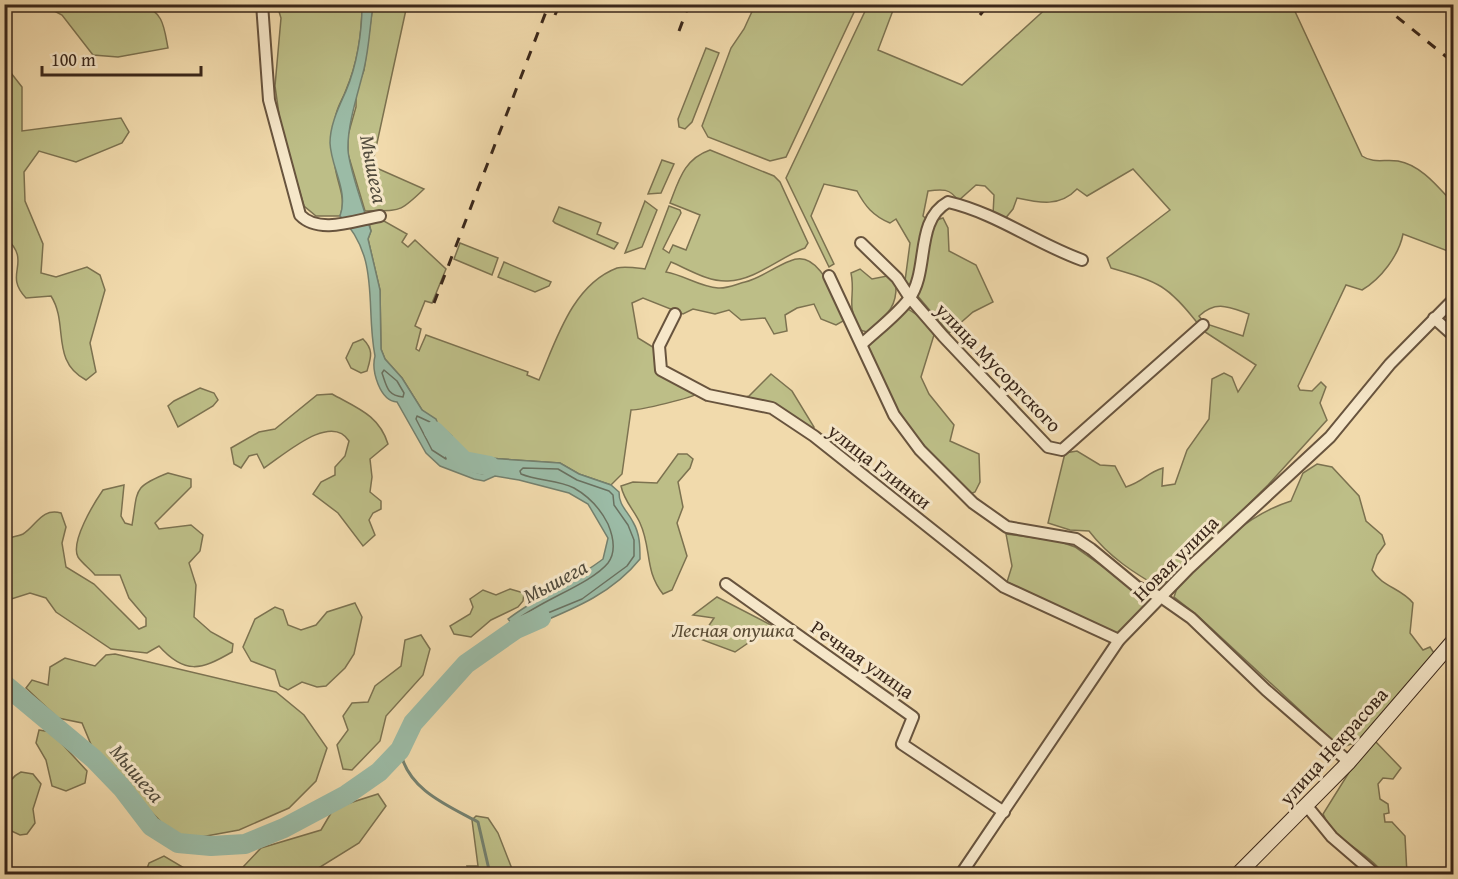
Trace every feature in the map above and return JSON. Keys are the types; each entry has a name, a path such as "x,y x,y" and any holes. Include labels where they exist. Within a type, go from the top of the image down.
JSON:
{"main road":[{"name":"улица Некрасова","path":"1238,874 1348,762 1454,640"}],"street":[{"path":"262,4 269,100 296,206 307,222 319,226 380,216"},
{"path":"862,344 910,298 918,281 933,216 939,207 948,202 1024,232 1049,248 1082,260"},
{"name":"улица Мусоргского","path":"861,243 897,279 910,298 1048,447 1062,450 1203,325"},
{"path":"829,276 894,415 920,450 973,503 1007,527 1076,539 1137,587 1161,597 1191,618 1266,690 1348,762"},
{"name":"Новая улица","path":"961,874 1119,640 1161,597 1330,437 1390,364 1454,299"},
{"name":"улица Глинки","path":"675,314 659,346 661,370 708,395 772,408 814,436 1004,587 1119,640"},
{"path":"1434,318 1454,336"},
{"name":"Речная улица","path":"726,584 913,717 902,744 1004,812"},
{"path":"1306,805 1332,837 1375,874"}],"green space":[{"path":"43,5 142,5 159,16 164,27 168,48 118,57 93,55 62,15"},
{"path":"277,5 362,5 356,59 334,125 335,166 342,203 340,216 316,216 304,206 281,128 275,86 281,18"},
{"path":"373,5 407,5 372,166 424,189 403,207 386,211 365,211 348,154 348,135 356,107 356,91 364,70"},
{"path":"755,5 851,5 856,8 786,157 770,161 708,137 702,126 731,48 744,29"},
{"path":"868,5 895,5 878,50 962,85 1050,5 1292,5 1362,156 1375,161 1398,161 1414,167 1453,203 1453,253 1403,234 1398,250 1376,280 1362,290 1346,285 1298,386 1300,390 1312,391 1321,382 1326,387 1320,403 1327,420 1268,485 1162,589 1122,564 1089,531 1070,530 1048,523 1065,453 1077,451 1100,465 1115,466 1126,487 1163,468 1162,486 1175,484 1187,450 1209,419 1212,379 1224,373 1232,377 1238,392 1256,365 1202,330 1207,324 1243,336 1249,314 1229,307 1217,306 1199,316 1205,324 1199,325 1179,301 1161,287 1141,277 1111,268 1107,258 1170,210 1133,169 1087,196 1077,189 1064,199 1057,201 1042,202 1017,198 1013,209 1004,220 993,215 994,195 985,186 976,185 958,201 945,190 928,191 923,216 930,222 943,218 948,228 949,251 976,265 993,302 973,312 949,333 905,281 910,243 896,219 890,223 874,214 857,191 824,184 811,216 834,264 829,267 786,178"},
{"path":"706,48 719,53 692,122 685,129 679,127 678,119"},
{"path":"4,64 22,87 22,131 121,118 129,132 122,143 76,162 39,151 24,172 25,201 43,244 41,273 56,277 87,267 100,275 105,290 90,343 96,372 86,380 68,363 59,318 51,296 26,298 19,289 16,275 17,254 5,237"},
{"path":"710,150 774,176 780,182 808,243 805,248 738,280 721,281 698,275 671,262 666,272 705,286 721,288 751,280 784,263 801,259 818,268 831,289 845,320 836,325 821,319 814,304 797,308 785,315 787,331 774,334 765,318 741,320 729,310 715,314 693,309 683,314 643,298 632,303 638,338 656,349 656,366 699,393 687,398 631,410 622,474 611,485 579,474 560,463 473,457 464,461 456,457 439,427 422,410 402,378 385,359 381,349 380,290 368,239 371,231 369,223 384,221 407,234 402,242 408,247 415,240 446,269 432,303 425,301 415,326 421,329 416,349 419,351 426,335 528,372 527,375 539,380 559,332 588,287 601,276 617,268 645,269 669,206 680,210 681,213 663,249 669,253 673,245 686,250 700,215 670,203 688,165"},
{"path":"662,160 674,164 661,193 648,194"},
{"path":"645,201 657,210 642,247 625,253"},
{"path":"559,207 601,223 597,234 618,243 614,249 555,223 553,221"},
{"path":"460,243 498,258 492,275 454,259"},
{"path":"504,262 551,282 549,286 535,292 498,277"},
{"path":"860,269 872,279 887,276 896,285 892,307 867,332 860,330 852,306 851,273"},
{"path":"908,309 923,319 934,335 921,377 929,394 954,425 950,441 979,454 980,482 975,492 970,494 908,427 884,389 875,368 868,346"},
{"path":"363,339 371,354 367,371 361,373 351,368 346,358 353,343"},
{"path":"771,374 792,391 814,427 808,429 739,399 749,396"},
{"path":"200,388 214,393 218,400 213,406 178,427 168,406"},
{"path":"332,394 373,419 388,444 370,459 372,477 370,492 381,501 381,509 373,513 369,520 375,535 363,546 338,513 313,494 321,482 335,475 335,467 345,456 349,441 341,433 331,431 319,433 295,446 264,468 257,454 249,456 241,468 234,464 231,448 259,432 275,429 317,395"},
{"path":"678,454 687,454 693,459 690,468 678,482 683,507 677,523 687,556 672,590 663,594 653,576 644,533 621,486 633,482 657,483"},
{"path":"1317,464 1332,467 1359,496 1366,521 1382,535 1385,544 1377,555 1372,570 1376,576 1413,603 1410,633 1423,650 1430,647 1434,653 1363,736 1343,747 1332,740 1197,615 1174,597 1177,588 1229,537 1258,516 1291,501 1303,473"},
{"path":"168,473 191,479 191,487 155,523 159,529 191,525 203,535 200,551 189,563 196,585 194,617 211,632 233,644 232,652 211,663 194,667 177,662 159,646 147,653 111,649 56,612 46,598 30,593 5,601 5,535 8,538 21,535 44,515 54,512 61,513 66,527 62,543 66,567 94,584 139,629 146,626 146,618 129,598 120,575 95,575 78,557 77,542 84,523 103,490 124,485 121,516 125,523 132,525 135,504 142,486"},
{"path":"1006,534 1058,541 1075,547 1144,596 1147,602 1118,634 1007,582 1012,566"},
{"path":"510,589 524,593 523,601 518,607 491,620 471,637 454,634 450,626 470,614 473,607 470,599 483,590 496,595"},
{"name":"Лесная опушка","path":"717,597 773,626 735,652 700,639 714,618 693,615"},
{"path":"355,603 362,617 354,654 345,668 326,686 317,687 302,682 288,690 280,686 275,670 251,661 243,647 255,619 275,607 283,610 288,625 301,630 316,625 327,612"},
{"path":"421,635 430,649 423,675 386,716 380,741 352,770 343,769 337,745 348,730 343,716 352,703 368,702 375,686 401,666 405,640"},
{"path":"115,654 276,692 304,715 327,748 316,781 289,808 239,830 190,839 170,831 95,754 82,723 58,718 26,688 32,680 48,685 50,667 65,658 95,666 106,655"},
{"path":"39,730 51,732 87,771 85,783 66,791 52,786 46,760 36,743"},
{"path":"1375,741 1401,768 1393,779 1383,778 1378,784 1380,799 1388,804 1389,813 1384,814 1385,822 1392,822 1405,836 1407,874 1384,874 1335,832 1323,814 1353,766"},
{"path":"21,772 33,774 41,784 33,809 35,823 27,834 20,835 5,828 4,804 6,789 14,776"},
{"path":"378,794 386,806 359,843 309,874 145,874 149,863 164,856 184,868 243,867 261,848 321,830 334,808"},
{"path":"476,816 488,818 498,833 514,874 469,874 467,866 478,866 472,820"}],"water":[{"path":"362,5 373,5 367,53 351,120 348,150 354,178 371,231 368,239 380,290 381,349 385,359 402,378 422,410 436,419 439,427 452,436 455,455 462,459 473,457 560,463 579,474 611,485 619,492 622,504 638,536 640,559 628,573 584,603 518,632 508,619 603,559 608,538 588,504 569,493 495,476 484,481 474,479 440,466 426,453 397,402 386,396 378,384 374,369 375,356 366,265 353,232 340,216 341,189 330,143 333,122 350,81 356,59"}],"waterway":[{"name":"Мышега","path":"434,431 464,461 490,466"},
{"name":"Мышега","path":"4,684 94,759 122,788 151,826 178,843 211,846 245,844 284,828 346,795 379,772 400,750 413,723 466,664 516,629 541,618"},
{"path":"400,750 404,764 419,785 441,802 478,822 490,874"}],"railway":[{"path":"434,303 549,4"},
{"path":"555,15 560,4"},
{"path":"679,31 689,4"},
{"path":"980,15 989,4"},
{"path":"1381,4 1454,63"}]}
